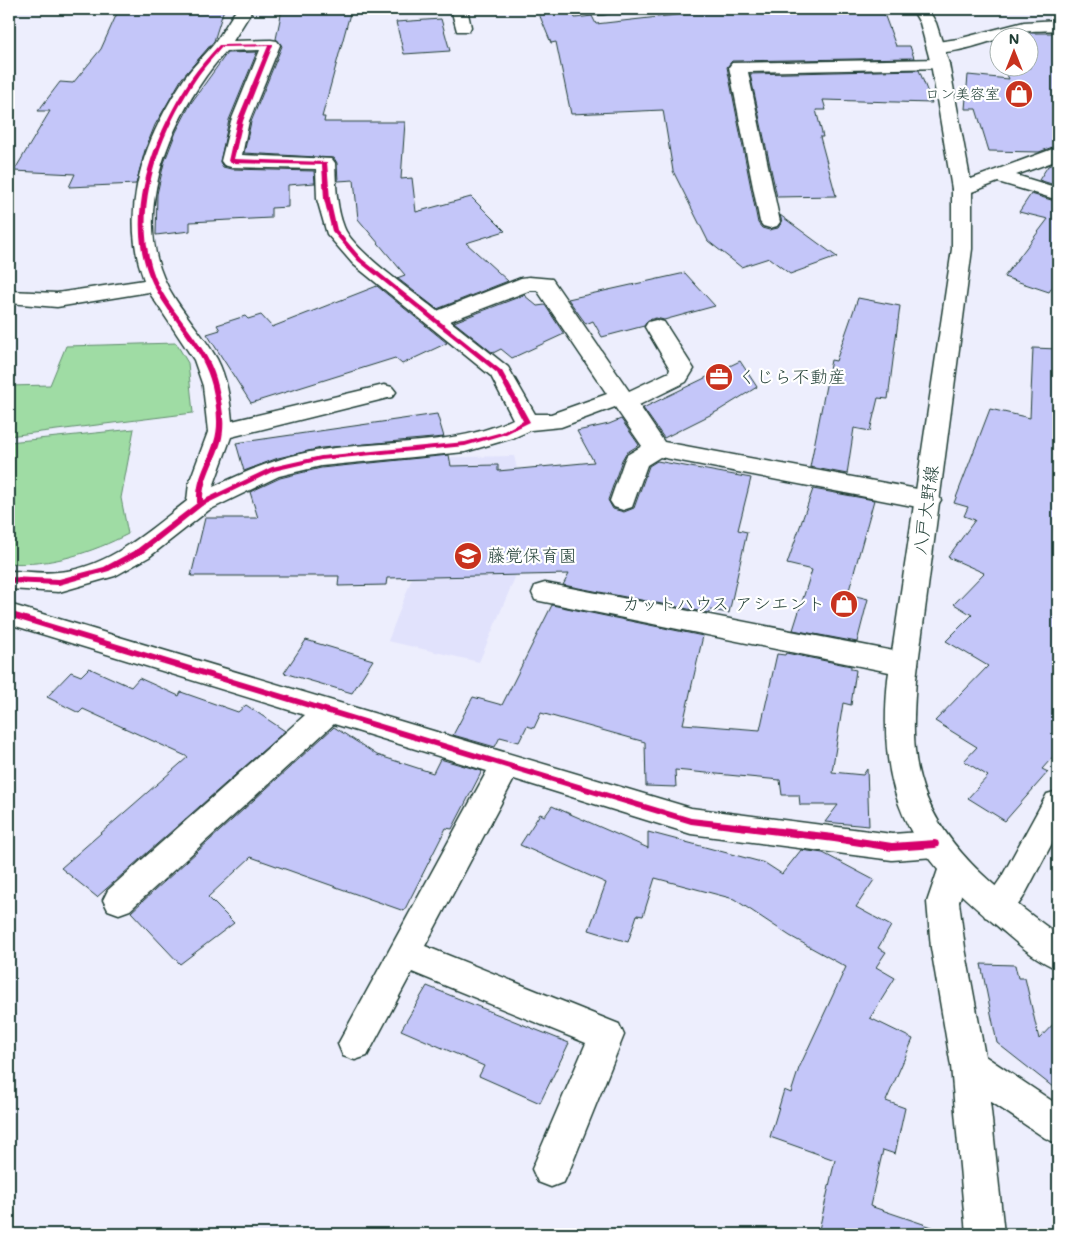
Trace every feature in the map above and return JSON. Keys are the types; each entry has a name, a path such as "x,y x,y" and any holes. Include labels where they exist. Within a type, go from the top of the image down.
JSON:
{"street":[{"path":"200,504 199,488 220,432 215,384 200,350 156,285 144,246 141,212 147,177 167,128 193,80 221,46 245,9"},
{"path":"459,9 463,27"},
{"path":"589,9 604,9"},
{"name":"八戸大野線","path":"920,9 928,23 938,56 962,189 962,249 904,664 900,737 902,771 912,800 944,856 997,908 1058,954"},
{"path":"770,222 738,67 938,56 958,44 1024,27 1058,25"},
{"path":"221,46 271,45 240,121 231,161 324,163 327,198 334,230 360,260 500,372 527,422"},
{"path":"962,189 1058,153"},
{"path":"998,176 1058,194"},
{"path":"434,320 529,283 544,284 656,448"},
{"path":"9,298 58,300 156,285"},
{"path":"9,580 60,582 106,569 140,551 200,504 272,469 321,458 465,444 504,433 527,422 553,422 622,400 678,378 682,369 656,327"},
{"path":"220,432 384,392"},
{"path":"624,501 636,460 656,448 928,500"},
{"path":"545,593 904,664"},
{"path":"9,614 690,820 834,838 944,856 944,902 948,948 968,1066 985,1234"},
{"path":"119,900 329,711"},
{"path":"354,1044 506,765"},
{"path":"997,908 1012,888 1058,804"},
{"path":"404,953 607,1035 551,1169"},
{"path":"968,1066 1058,1126"}],"shaded area":[{"name":"藤覚保育園","path":"514,456 533,535 479,662 388,641 412,578 417,458"}],"green space":[{"path":"176,343 188,363 193,413 9,436 9,386 50,385 66,346"},
{"path":"134,429 121,498 128,534 100,547 70,557 40,563 9,563 9,442"}],"building":[{"path":"119,9 224,9 214,41 182,78 155,125 145,150 136,184 69,187 75,174 14,171 50,111 38,111 60,82 73,83 101,49"},
{"path":"537,9 572,9 575,18 592,16 596,24 694,13 692,9 766,9 771,16 858,11 859,9 883,11 896,46 910,46 914,58 732,61 727,67 758,223 762,228 769,230 778,228 782,222 780,215 837,257 790,274 769,258 741,267 708,241 673,171 663,110 571,114 556,42 551,43"},
{"path":"282,10 351,10 322,117 325,117 324,122 405,122 401,179 412,178 416,212 471,197 505,231 466,243 508,281 437,309 397,278 405,275 358,219 354,180 338,181 337,163 334,158 244,153 251,122 282,46 276,39"},
{"path":"441,19 450,51 404,54 396,22"},
{"path":"1040,33 1058,33 1058,145 1039,152 989,151 976,109 965,109 968,75 1009,79 1040,78"},
{"path":"257,52 229,120 220,162 223,167 231,169 314,171 315,183 288,185 288,207 271,208 271,218 190,222 190,231 156,235 157,194 164,163 176,132 191,103 227,53"},
{"path":"919,70 932,103 823,100 826,110 816,110 823,137 820,137 836,196 777,197 750,74"},
{"path":"1058,162 1058,186 1039,180 1048,166"},
{"path":"1031,194 1058,202 1058,279 1049,292 1004,277 1048,219 1019,212"},
{"path":"685,273 715,306 664,320 656,318 648,320 644,326 602,337 593,321 586,324 568,299"},
{"path":"377,286 447,343 402,364 395,358 251,403 207,334 220,330 217,325 245,316 248,319 261,315 272,327"},
{"path":"524,295 537,306 545,305 564,334 512,358 501,349 493,353 454,322"},
{"path":"858,298 900,306 888,399 878,398 870,431 854,428 847,474 810,467 831,360 836,361"},
{"path":"1033,348 1058,349 1058,751 1042,769 1048,772 1005,821 968,798 988,776 964,761 977,747 935,721 988,666 946,641 972,615 954,604 984,573 948,557 975,520 964,516 968,507 954,503 990,409 1030,418"},
{"path":"740,361 757,387 718,411 664,438 643,408"},
{"path":"437,414 444,437 321,448 278,458 244,471 236,443"},
{"path":"621,419 639,445 626,453 622,460 608,500 613,509 624,512 634,508 649,466 657,461 751,478 738,530 747,532 729,613 710,610 709,613 563,585 569,574 387,578 386,585 338,586 339,576 191,576 205,518 258,518 250,492 280,478 321,468 449,455 451,466 498,465 498,471 594,462 577,431 609,424"},
{"path":"813,489 874,500 848,594 868,599 857,642 793,630 812,570 787,564"},
{"path":"552,605 703,636 683,724 760,730 777,654 785,655 786,653 851,666 851,669 856,670 851,705 843,703 832,772 863,775 867,769 869,826 825,822 838,805 800,805 799,795 782,795 780,780 675,770 676,787 646,786 645,742 541,713 534,728 527,726 519,742 500,737 495,747 453,735 473,697 502,705"},
{"path":"306,640 373,660 352,693 284,673"},
{"path":"89,668 131,687 139,678 179,696 181,692 238,712 246,705 285,731 97,897 61,868 188,757 83,709 79,713 47,697 71,672 81,676"},
{"path":"334,727 377,755 433,773 440,759 482,771 452,829 446,828 404,911 251,857 208,897 234,923 180,964 131,912"},
{"path":"552,806 648,848 648,832 765,863 782,874 801,850 823,853 874,880 856,907 891,926 878,948 886,952 876,967 895,978 870,1018 913,1039 886,1101 905,1108 895,1154 883,1150 870,1206 938,1229 938,1234 818,1234 835,1160 770,1137 784,1090 791,1093 799,1068 846,967 790,936 734,899 655,878 643,916 637,915 628,942 589,930 606,883 520,845 540,814 545,816"},
{"path":"981,964 1015,965 1018,978 1025,978 1039,1039 1058,1019 1058,1091 997,1043"},
{"path":"427,986 569,1043 540,1103 479,1076 484,1066 401,1030"}],"cycle path":[{"path":"9,580 59,582 106,569 140,551 200,504 272,469 321,458 465,444 504,433 527,422 500,372 360,260 334,230 327,199 325,163 231,161 240,121 271,45 221,46 198,72 178,104 166,129 148,180 143,206 142,233 147,259 156,285 198,347 211,373 215,386 220,415 220,432 215,450 201,483 200,504"},
{"path":"9,614 691,821 892,847 935,844"}],"place":[{"name":"ロン美容室","path":"1019,94"},
{"name":"くじら不動産","path":"719,377"},
{"name":"藤覚保育園","path":"468,556"},
{"name":"カットハウス アシエント","path":"844,604"}]}
